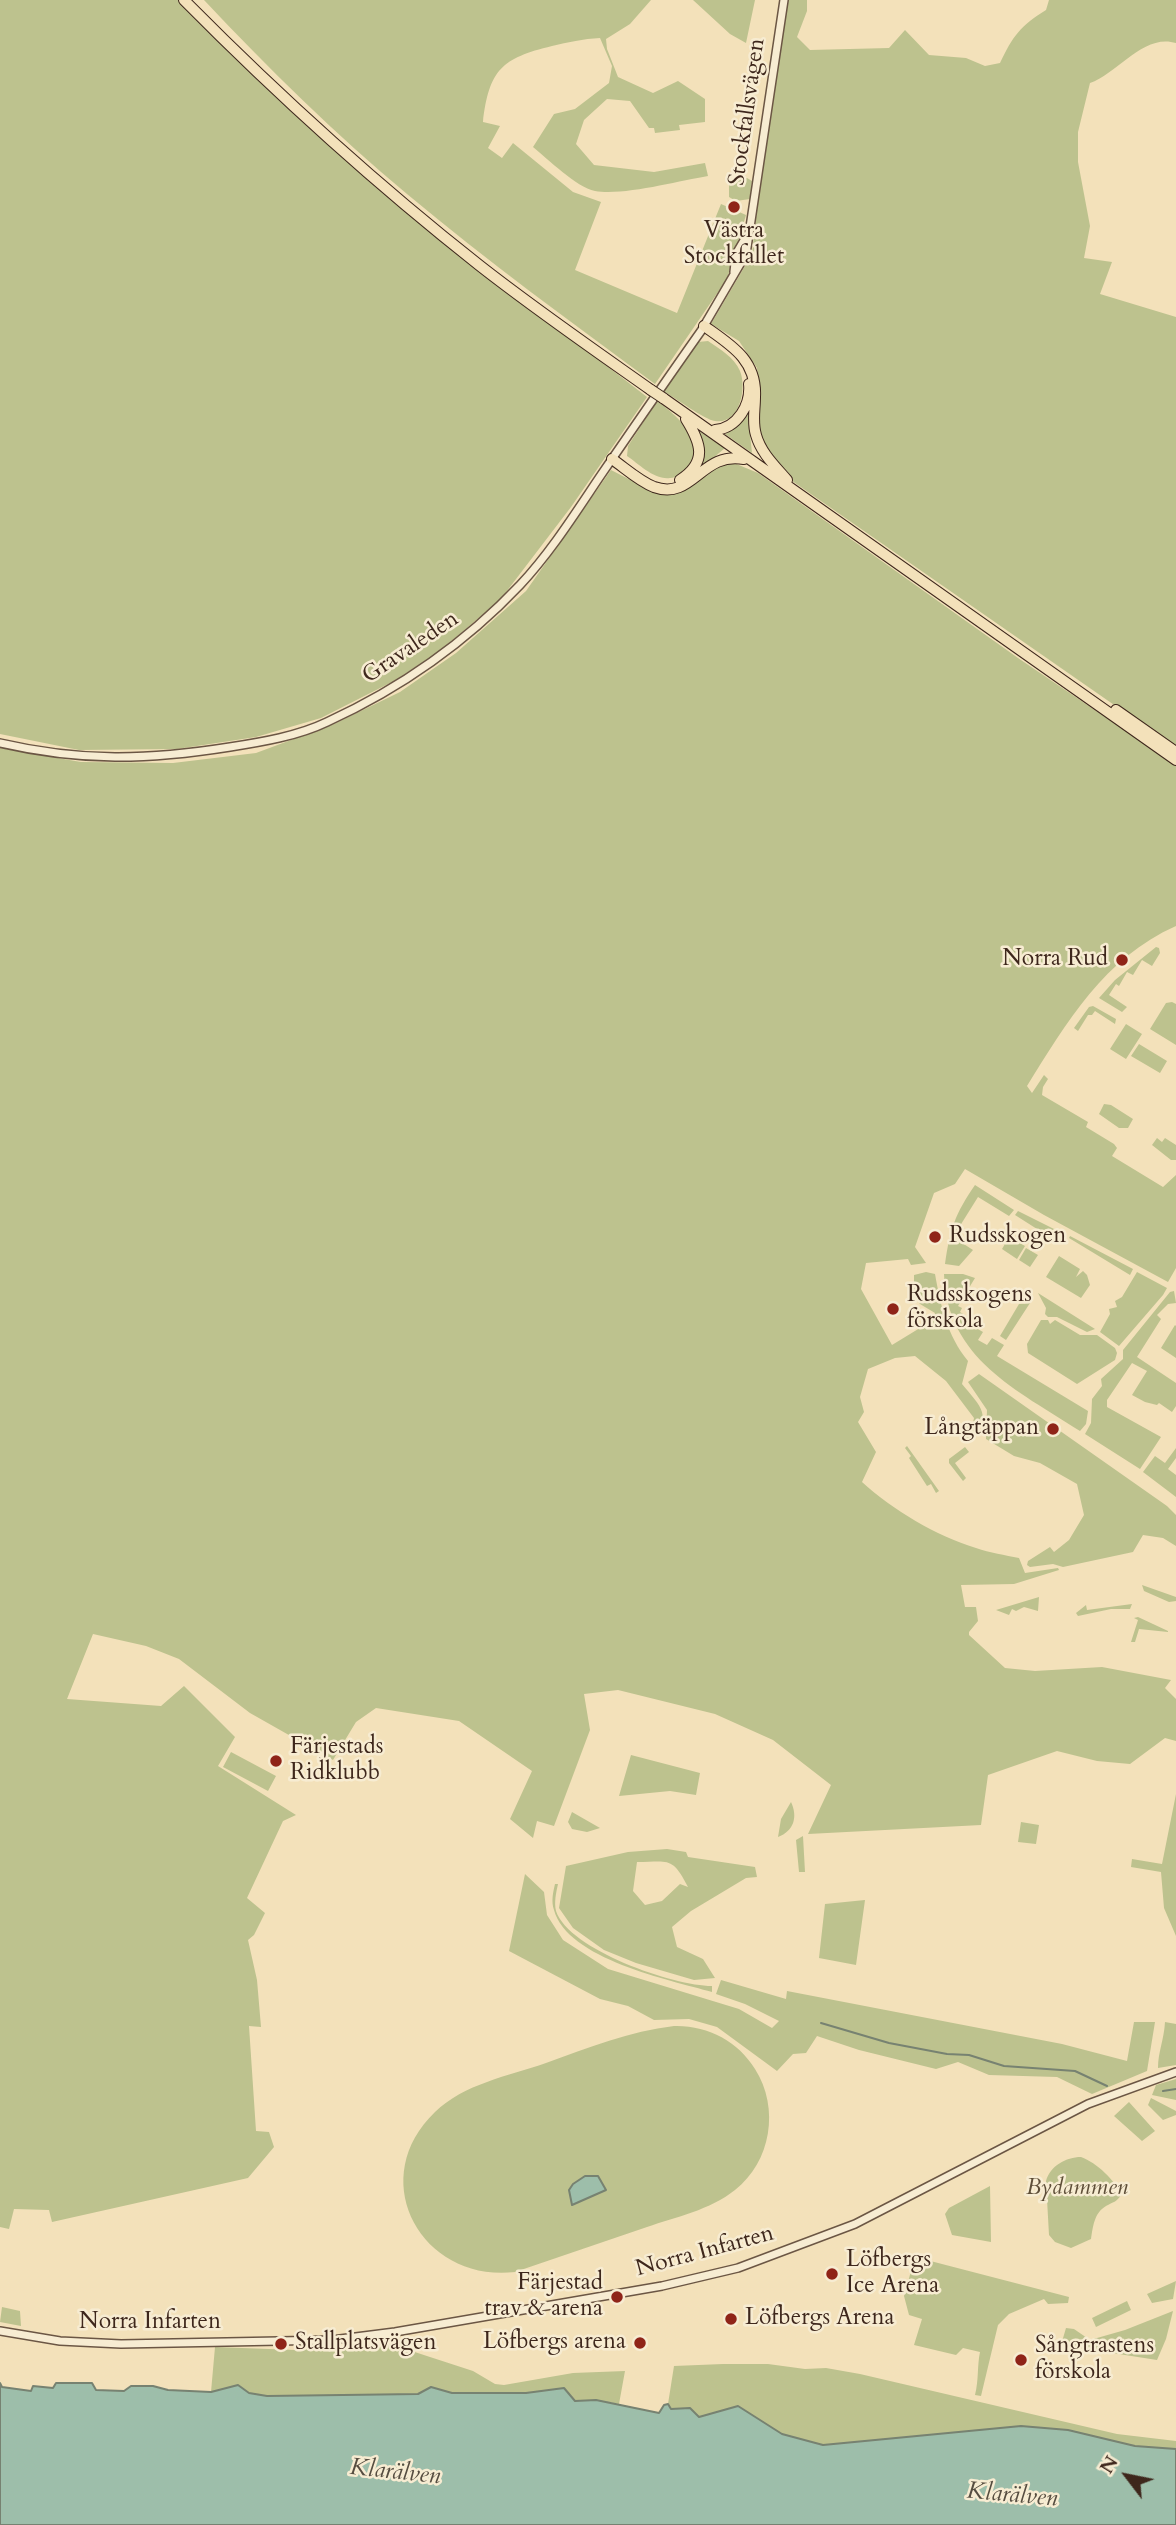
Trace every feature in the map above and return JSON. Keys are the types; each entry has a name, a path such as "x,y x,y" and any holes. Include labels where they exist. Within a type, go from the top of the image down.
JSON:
{"main road":[{"path":"184,0 276,91 386,188 533,306 652,388"},
{"path":"191,0 317,120 433,220 535,302 748,460 1176,761"},
{"path":"702,329 737,357 749,382 747,402 741,413 727,428 715,430"},
{"path":"702,329 736,348 747,360 755,385 756,436 766,455 787,480"},
{"path":"664,397 1176,752"},
{"path":"614,457 656,481 668,483 684,478 693,469 700,454 696,437 682,412"},
{"path":"614,457 647,483 667,489 684,485 721,458 748,460"}],"street":[{"name":"Stockfallsvägen","path":"702,329 746,254 784,0"},
{"name":"Gravaleden","path":"0,743 79,757 133,758 183,754 265,741 326,723 409,677 449,650 492,613 536,567 702,329"},
{"name":"Norra Infarten","path":"0,2330 60,2341 121,2344 332,2340 395,2332 662,2286 738,2268 855,2224 1088,2104 1176,2072"}],"green space":[{"path":"0,0 179,0 274,95 420,221 647,397 571,507 500,600 436,654 392,682 321,718 256,737 177,749 79,750 0,734"},
{"path":"204,0 651,0 630,24 606,39 618,77 653,93 678,81 705,99 705,122 679,125 680,130 655,133 654,128 649,128 630,101 607,99 584,120 576,144 594,165 654,172 705,163 708,176 635,190 595,191 571,178 533,147 554,114 575,109 609,83 612,66 600,38 535,51 521,56 501,69 489,90 483,122 500,126 488,148 502,158 513,143 573,192 601,202 575,270 677,313 721,204 746,215 727,279 655,384 498,267 380,171 302,100"},
{"path":"693,0 755,0 746,43 730,34"},
{"path":"788,0 807,0 807,11 797,37 810,50 889,48 905,30 929,55 966,58 985,66 1000,63 1018,32 1046,10 1049,0 1176,0 1176,43 1164,41 1142,49 1090,83 1078,132 1078,162 1090,226 1084,258 1112,262 1100,294 1176,317 1176,748 772,467 756,442 759,398 757,368 739,341 711,324 752,254 760,180"},
{"path":"747,178 752,181 750,199 736,201 729,197 729,185 733,181"},
{"path":"708,341 727,354 742,378 740,404 724,421 704,417 663,391 698,342"},
{"path":"752,397 752,453 725,434 731,430"},
{"path":"657,401 681,421 693,439 695,448 694,458 688,467 673,478 658,477 627,456 628,446"},
{"path":"697,432 725,448 693,475"},
{"path":"722,463 734,463 758,473 1018,658 1176,765 1176,926 1151,939 1108,974 1057,1038 1027,1086 1032,1093 1044,1075 1048,1079 1042,1095 1088,1122 1086,1127 1114,1144 1117,1148 1112,1156 1163,1187 1176,1175 1176,1268 1168,1282 965,1169 955,1184 934,1193 915,1247 926,1263 911,1265 908,1259 866,1263 861,1289 892,1345 933,1320 935,1313 920,1304 914,1295 914,1275 926,1272 935,1274 946,1320 968,1361 962,1384 982,1412 981,1425 966,1440 960,1432 973,1423 974,1418 946,1381 915,1356 895,1358 868,1369 860,1397 864,1412 858,1422 876,1452 862,1482 887,1502 946,1537 981,1550 1019,1558 1025,1573 1058,1568 1059,1570 1014,1584 961,1585 965,1607 976,1607 978,1621 969,1635 1005,1668 1035,1671 1102,1667 1171,1680 1165,1688 1176,1699 1176,1741 1165,1738 1130,1764 1097,1761 1057,1751 988,1775 981,1825 808,1834 831,1785 773,1740 715,1714 618,1690 584,1694 590,1730 554,1826 537,1821 533,1838 510,1819 532,1771 459,1721 376,1708 356,1722 333,1760 250,1713 179,1659 146,1646 93,1634 67,1699 161,1706 184,1686 235,1737 218,1766 296,1815 283,1821 247,1898 265,1913 254,1935 248,1940 257,1980 261,2027 249,2026 256,2131 269,2132 274,2147 248,2178 52,2222 49,2210 14,2209 9,2229 0,2227 0,748 81,762 173,763 256,753 334,724 400,692 456,653 526,591 611,470 648,489 671,495"},
{"path":"1156,947 1160,953 1152,966 1142,960 1133,975 1127,972 1119,986 1116,984 1109,995 1127,1007 1122,1012 1099,998 1115,980"},
{"path":"1166,1003 1176,1004 1176,1045 1150,1029"},
{"path":"1093,1006 1116,1019 1115,1024 1095,1011 1088,1015 1078,1031 1074,1028 1089,1007"},
{"path":"1126,1024 1142,1034 1126,1059 1110,1049"},
{"path":"1139,1044 1167,1061 1160,1073 1131,1056"},
{"path":"1104,1104 1111,1105 1133,1119 1128,1128 1119,1128 1099,1114"},
{"path":"1157,1138 1162,1142 1165,1138 1176,1145 1176,1160 1171,1160 1152,1145"},
{"path":"975,1185 1014,1210 1009,1216 978,1197 953,1237 973,1250 959,1266 945,1264 954,1222"},
{"path":"1018,1211 1064,1234 1059,1243 1015,1215"},
{"path":"1070,1236 1133,1269 1130,1275 1069,1238"},
{"path":"1009,1237 1025,1246 1017,1259 1002,1249"},
{"path":"1026,1248 1038,1255 1030,1267 1019,1260"},
{"path":"1059,1256 1080,1269 1076,1277 1083,1271 1087,1275 1090,1285 1081,1298 1046,1277"},
{"path":"1137,1272 1167,1288 1119,1346 1100,1332 1110,1314 1109,1309 1117,1307 1115,1301 1122,1297"},
{"path":"944,1274 963,1274 975,1278 958,1306 962,1308 960,1312 971,1319 969,1324 983,1332 978,1340 987,1345 992,1338 1004,1345 997,1356 1088,1411 1086,1424 1080,1431 1010,1386 972,1350 958,1329 948,1303"},
{"path":"1174,1291 1176,1303 1168,1304 1157,1315 1161,1319 1137,1357 1176,1383 1176,1406 1172,1412 1159,1403 1157,1405 1145,1402 1132,1395 1147,1371 1132,1363 1107,1400 1107,1407 1161,1437 1140,1469 1085,1434 1091,1423 1092,1399 1102,1386 1101,1379 1123,1359 1123,1350 1170,1292"},
{"path":"1038,1293 1095,1329 1087,1332 1057,1317 1048,1317"},
{"path":"1030,1303 1006,1340 1000,1336 1019,1304"},
{"path":"1041,1320 1048,1320 1050,1324 1055,1320 1080,1335 1097,1335 1115,1348 1115,1360 1077,1384 1028,1353 1027,1344"},
{"path":"1176,1326 1176,1358 1161,1348"},
{"path":"979,1374 1167,1506 1176,1515 1176,1546 1163,1538 1143,1535 1133,1552 1063,1567 1053,1564 1030,1567 1027,1565 1028,1561 1050,1547 1054,1552 1069,1540 1084,1515 1077,1484 1040,1463 1014,1456 986,1439 987,1410 968,1382"},
{"path":"907,1446 939,1491 936,1493 931,1484 927,1486 909,1458 911,1456 905,1448"},
{"path":"965,1447 969,1452 955,1463 966,1478 963,1481 949,1463 949,1459"},
{"path":"1176,1448 1176,1458 1168,1469 1176,1475 1176,1497 1143,1472 1155,1456 1165,1463"},
{"path":"1142,1585 1176,1597 1176,1601 1169,1602 1144,1591"},
{"path":"1039,1597 1038,1611 1024,1607 1016,1611 1012,1609 1009,1615 996,1610"},
{"path":"1132,1604 1130,1609 1111,1609 1078,1616 1076,1613 1086,1605 1087,1610"},
{"path":"1138,1617 1168,1632 1139,1629 1135,1642 1131,1642 1138,1620 1134,1618"},
{"path":"231,1752 276,1776 268,1791 223,1767"},
{"path":"631,1755 700,1773 696,1795 670,1791 619,1796"},
{"path":"1176,1794 1176,1936 1164,1908 1161,1872 1131,1867 1132,1859 1162,1864"},
{"path":"791,1802 793,1823 788,1831 778,1837 781,1819"},
{"path":"572,1812 600,1828 587,1832 572,1829 568,1822"},
{"path":"1021,1822 1039,1825 1036,1844 1018,1842"},
{"path":"803,1836 805,1872 799,1872 796,1840"},
{"path":"667,1849 686,1852 688,1857 755,1867 757,1877 746,1878 691,1911 672,1927 677,1947 703,1959 715,1978 694,1980 636,1963 604,1950 573,1928 559,1908 566,1866 628,1852","holes":["637,1862 669,1863 678,1870 688,1887 680,1884 662,1901 645,1905 633,1891"]},
{"path":"525,1874 544,1892 547,1915 563,1940 608,1969 739,2009 772,2028 779,2021 745,2004 716,1994 721,1980 786,1999 787,1991 1062,2044 1127,2061 1134,2022 1155,2022 1147,2071 1092,2094 1057,2077 989,2075 958,2062 936,2069 859,2050 817,2036 806,2053 793,2054 777,2071 717,2027 689,2019 654,2020 628,2006 600,1999 509,1951"},
{"path":"555,1884 558,1884 556,1911 565,1925 581,1939 601,1952 649,1973 712,1986 712,1992 622,1965 578,1942 563,1927 554,1910 552,1900"},
{"path":"865,1900 856,1965 819,1958 825,1904"},
{"path":"1165,2022 1176,2024 1176,2065 1158,2068 1159,2057"},
{"path":"674,2026 698,2028 731,2043 748,2059 763,2084 769,2117 764,2150 757,2165 735,2190 715,2203 692,2212 515,2272 482,2271 453,2261 430,2244 414,2222 405,2195 404,2167 414,2139 435,2112 459,2094 487,2082 625,2036"},
{"path":"1176,2079 1176,2100 1152,2095 1156,2085"},
{"path":"1151,2098 1176,2111 1176,2115 1163,2120 1148,2105"},
{"path":"1129,2102 1155,2131 1142,2141 1114,2116"},
{"name":"Bydammen","path":"1081,2157 1105,2173 1121,2195 1099,2212 1091,2239 1071,2248 1055,2242 1049,2235 1046,2181 1059,2163"},
{"path":"990,2186 991,2242 952,2235 945,2214 949,2208"},
{"path":"915,2257 1069,2297 1068,2303 1048,2304 1044,2299 1009,2314 998,2325 981,2396 975,2395 980,2352 963,2348 956,2355 914,2345 922,2319 909,2315 904,2296"},
{"path":"1176,2281 1173,2299 1152,2303 1147,2294"},
{"path":"1127,2301 1131,2310 1096,2327 1092,2318"},
{"path":"2,2307 20,2311 21,2326 0,2322"},
{"path":"1173,2311 1157,2360 1061,2345 1066,2328 1074,2329 1090,2340 1125,2330"},
{"path":"387,2343 473,2371 495,2384 504,2385 573,2373 625,2371 619,2404 596,2400 575,2401 526,2393 452,2393 431,2387 418,2394 267,2396 211,2392 215,2347 296,2350"},
{"path":"723,2364 826,2368 860,2374 1117,2434 1176,2441 1176,2449 1135,2446 1068,2430 1021,2426 823,2445 782,2434 738,2406 699,2417 671,2409 668,2404 674,2366"}],"water":[{"path":"585,2176 598,2176 606,2190 572,2205 569,2190"},
{"name":"Klarälven","path":"0,2383 2,2387 31,2391 33,2386 53,2388 56,2383 92,2383 96,2390 124,2391 131,2386 153,2386 168,2390 211,2392 238,2385 249,2393 267,2396 418,2394 431,2387 452,2393 526,2393 564,2388 575,2401 596,2400 659,2413 664,2405 668,2404 671,2409 690,2408 699,2417 738,2406 782,2434 823,2445 1021,2426 1068,2430 1135,2446 1176,2449 1176,2525 0,2525"}],"waterway":[{"path":"821,2023 889,2043 947,2054 969,2055 1004,2066 1075,2071 1107,2086"},
{"path":"1163,2091 1176,2089"}],"place":[{"name":"Västra Stockfallet","path":"734,207"},
{"name":"Norra Rud","path":"1122,960"},
{"name":"Rudsskogen","path":"935,1237"},
{"name":"Rudsskogens förskola","path":"893,1309"},
{"name":"Långtäppan","path":"1053,1429"},
{"name":"Färjestads Ridklubb","path":"276,1761"},
{"name":"Löfbergs Ice Arena","path":"832,2274"},
{"name":"Färjestad trav & arena","path":"617,2297"},
{"name":"Löfbergs Arena","path":"731,2319"},
{"name":"Löfbergs arena","path":"640,2343"},
{"name":"Stallplatsvägen","path":"281,2344"},
{"name":"Sångtrastens förskola","path":"1021,2360"}]}
